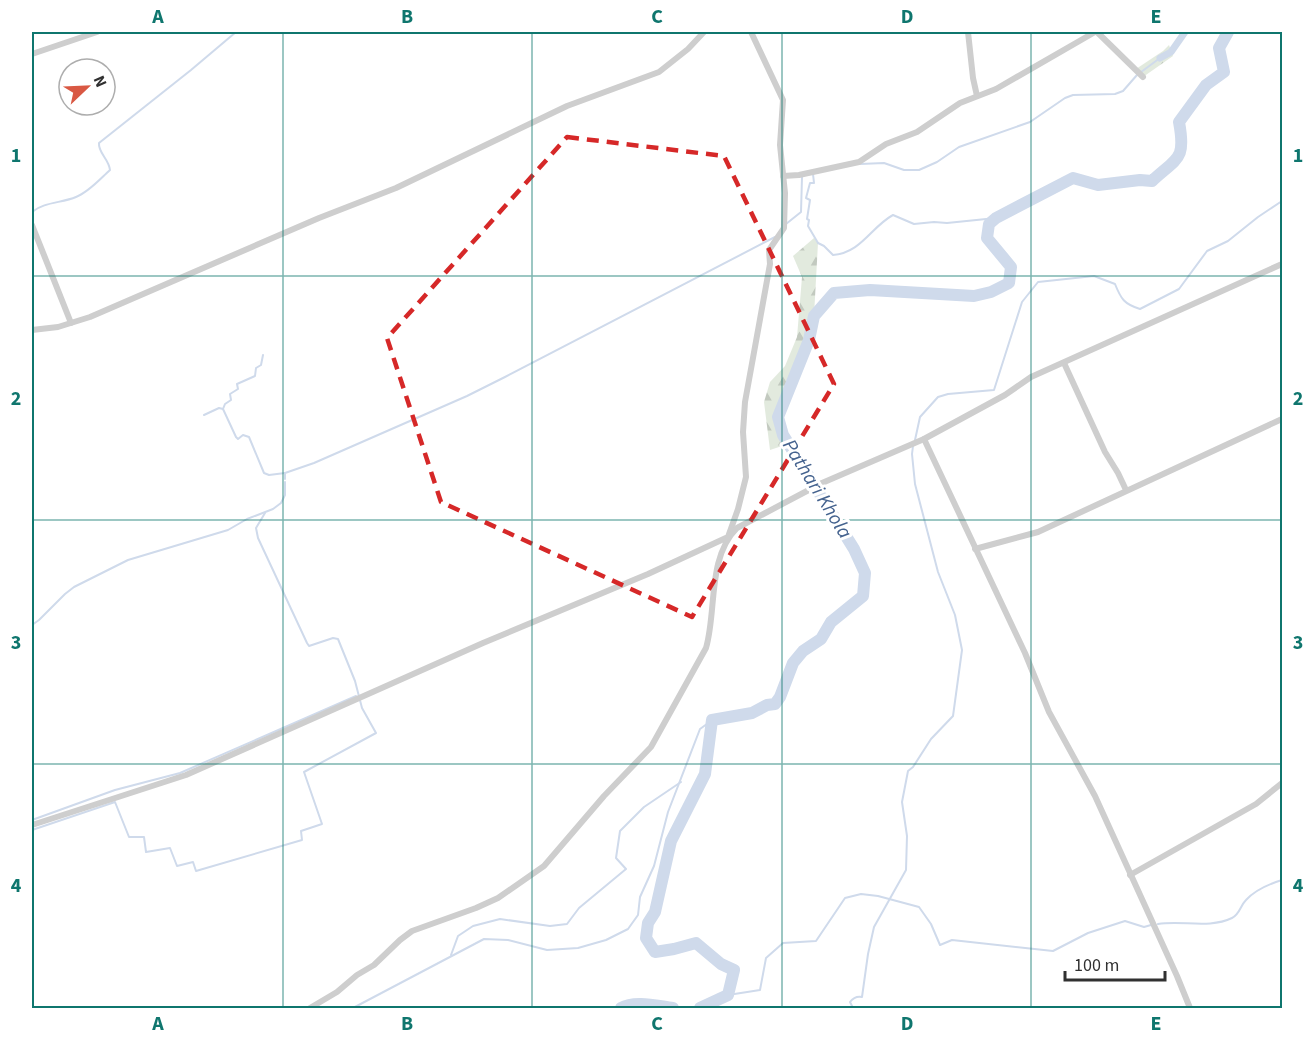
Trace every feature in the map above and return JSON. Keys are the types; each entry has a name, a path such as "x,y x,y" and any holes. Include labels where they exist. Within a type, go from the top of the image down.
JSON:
{"street":[{"path":"32,54 97,32"},
{"path":"32,330 71,323 161,287 319,218 396,188 567,106 659,72 688,49 704,32"},
{"path":"310,1008 374,965 412,931 498,898 544,866 604,796 651,747 706,648 712,625 719,563 738,509 746,477 743,432 745,402 770,264 769,250 784,228 780,145 783,100 751,32"},
{"path":"968,32 977,96"},
{"path":"783,176 799,175 860,162 886,144 917,132 960,103 996,88 1096,32 1143,77"},
{"path":"32,225 71,323"},
{"path":"32,825 186,775 483,643 648,574 728,537 737,528 822,483 924,439 1005,395 1030,378 1282,264"},
{"path":"1064,363 1105,452 1126,490"},
{"path":"975,549 1038,532 1282,419"},
{"path":"924,439 1025,653 1049,712 1095,796 1190,1008"},
{"path":"1130,875 1256,804 1282,783"}],"highlighted area":[{"path":"567,137 724,156 834,384 692,617 441,502 387,338"}],"green space":[{"path":"1169,45 1173,56 1143,77 1136,69"},
{"path":"814,238 818,243 814,316 809,340 778,417 788,444 770,450 764,402 770,382 785,366 797,337 802,277 793,256"}],"waterway":[{"path":"32,212 42,206 76,197 94,185 110,170 99,143 236,32"},
{"path":"1160,58 1171,52 1185,32"},
{"name":"Pathari Khola","path":"700,1008 728,995 734,970 721,964 696,943 655,952 646,938 648,923 655,912 671,841 705,774 712,720 752,713 767,705 775,704 793,663 803,651 821,639 831,622 863,596 865,573 854,549 783,435 778,417 809,340 814,316 834,293 870,290 974,296 991,292 1009,283 1011,267 987,238 989,224 996,218 1073,178 1098,185 1140,180 1152,181 1178,157 1181,144 1179,122 1206,85 1224,72 1219,48 1228,32"},
{"path":"860,164 884,163 904,170 919,170 937,162 959,147 1030,122 1065,98 1073,95 1115,94 1123,91 1137,75 1160,58"},
{"path":"813,174 814,183 810,183 806,198 810,200 807,219 809,220 808,226 818,243"},
{"path":"786,224 801,212 802,177"},
{"path":"915,440 920,417 938,397 994,390 1022,302 1038,282 1094,276 1115,284 1124,300 1140,309 1179,289 1207,251 1228,241 1282,201"},
{"path":"818,243 833,255 843,253 858,245 893,215 914,224 996,218"},
{"path":"285,479 285,473 314,463 467,396 775,237"},
{"path":"263,355 261,365 256,368 255,376 237,384 238,389 230,394 231,400 225,404 223,409 236,437 238,439 243,435 249,437 264,473 269,475 285,473"},
{"path":"204,415 219,408 223,409"},
{"path":"853,1008 850,1002 862,997 874,927 906,870 907,836 902,802 908,771 931,739 953,716 962,650 955,615 938,572 915,484 913,446"},
{"path":"32,625 74,587 128,560 228,530 247,519 273,509 281,503 285,495 285,482"},
{"path":"32,830 115,802 129,837 144,837 146,852 170,848 177,866 193,862 196,871 302,840 301,831 322,824 304,772 376,733 362,708 355,681 338,639 333,638 309,646 307,643 258,538 256,528 265,513"},
{"path":"32,820 115,790 180,773 356,696"},
{"path":"353,1008 484,939 508,940 547,950 578,948 606,940 628,929 638,915 640,897 654,866 668,812 700,729 711,721"},
{"path":"451,955 458,936 473,926 500,919 550,926 567,924 579,908 626,869 616,858 620,831 644,807 681,782"},
{"path":"1158,924 1205,924 1232,918 1254,893 1282,880"},
{"path":"728,995 760,990 766,958 783,943 816,941 845,898 861,894 919,907 931,924 940,945 952,940 1053,951 1088,933 1125,921 1144,927 1151,925"},
{"name":"Pathari Khola","path":"621,1008 633,1004 673,1008"}]}
